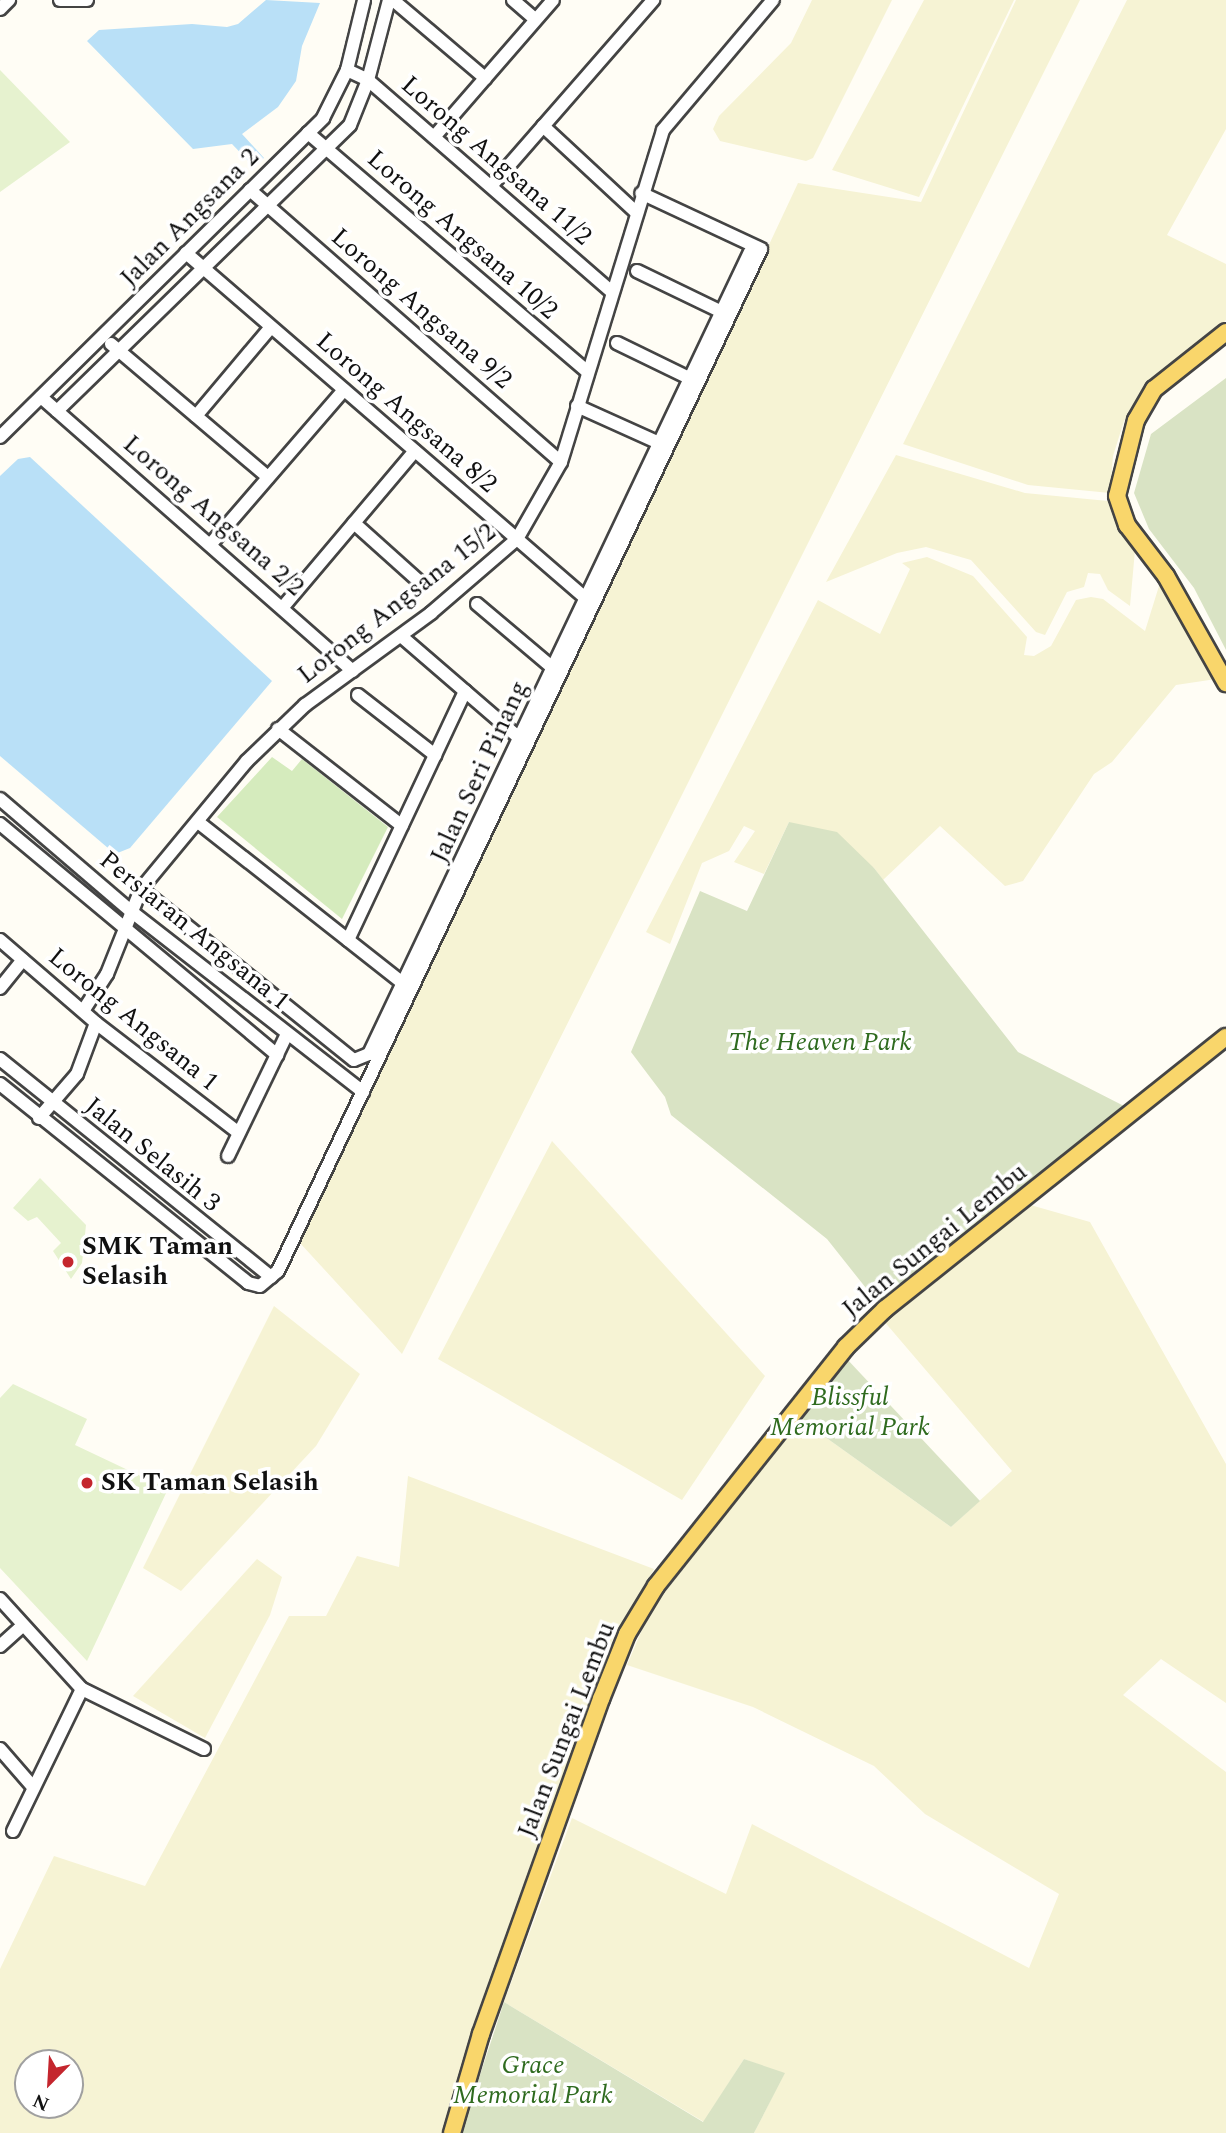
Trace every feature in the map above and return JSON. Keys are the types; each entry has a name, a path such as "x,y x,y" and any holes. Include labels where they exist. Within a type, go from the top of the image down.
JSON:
{"main road":[{"path":"1226,332 1154,389 1136,420 1117,496 1127,525 1166,576 1226,683"},
{"name":"Jalan Sungai Lembu","path":"452,2133 485,2022 601,1699 627,1634 656,1586 846,1347 885,1309 1226,1037"}],"street":[{"path":"0,9 9,0"},
{"path":"60,0 87,0"},
{"name":"Jalan Angsana 2","path":"0,438 308,133 332,105 347,70 364,0"},
{"path":"57,411 117,349 269,207 350,125 368,80 391,0 485,78"},
{"path":"513,0 535,19"},
{"path":"434,138 553,0"},
{"path":"491,186 653,0"},
{"name":"Lorong Angsana 15/2","path":"83,1012 92,1003 126,933 141,889 278,729 401,636 517,539 561,462 611,291 663,130 774,0"},
{"name":"Lorong Angsana 11/2","path":"347,70 368,80 611,291"},
{"path":"543,126 636,212"},
{"name":"Lorong Angsana 10/2","path":"308,133 587,371"},
{"name":"Lorong Angsana 9/2","path":"250,190 561,462"},
{"path":"642,192 754,246"},
{"name":"Jalan Seri Pinang","path":"271,1277 278,1271 363,1093 408,988 761,249 754,246 691,379 665,446"},
{"name":"Lorong Angsana 8/2","path":"186,253 591,603"},
{"path":"637,271 722,312"},
{"path":"196,416 271,327"},
{"path":"103,337 268,477"},
{"path":"617,343 691,379"},
{"path":"210,545 344,390"},
{"name":"Lorong Angsana 2/2","path":"41,397 353,671"},
{"path":"577,406 665,446"},
{"path":"283,607 415,450"},
{"path":"354,523 422,584"},
{"name":"Jalan Seri Pinang","path":"525,743 554,668 591,603"},
{"path":"477,604 554,668"},
{"path":"401,636 525,743"},
{"path":"348,940 465,691"},
{"path":"358,695 435,755"},
{"path":"278,729 402,825"},
{"name":"Persiaran Angsana 1","path":"0,799 132,912 363,1093"},
{"path":"198,822 408,988"},
{"path":"0,824 126,933 276,1055"},
{"name":"Jalan Seri Pinang","path":"141,889 354,1060 369,1054 408,988"},
{"name":"Lorong Angsana 1","path":"0,940 96,1023 239,1133"},
{"path":"0,988 23,960"},
{"path":"39,1118 77,1074 96,1023"},
{"path":"228,1156 286,1035"},
{"name":"Jalan Selasih 3","path":"0,1059 271,1277 260,1286 248,1283 39,1118 3,1093"},
{"path":"0,1599 82,1689 204,1749"},
{"path":"0,1646 23,1625"},
{"path":"13,1831 82,1689"},
{"path":"0,1749 33,1787"}],"shaded area":[{"path":"812,0 892,0 813,158 806,161 720,141 713,129 719,116 791,43"},
{"path":"924,0 1014,0 919,197 832,170"},
{"path":"1016,0 1080,0 402,1354 300,1243 798,183 921,202"},
{"path":"1127,0 1226,0 1226,129 1167,235 1226,264 1226,320 1208,341 1147,384 1124,421 1113,456 1110,493 1028,485 903,444"},
{"path":"896,455 1025,493 1108,501 1135,550 1130,606 1108,590 1100,574 1088,573 1084,587 1067,592 1045,635 1036,632 971,560 926,547 897,553 826,582"},
{"path":"927,557 973,576 1027,637 1024,655 1034,656 1051,646 1076,600 1091,597 1103,599 1145,631 1159,586 1168,590 1216,679 1176,685 1112,762 1094,774 1023,881 1005,886 940,826 883,880 874,868 789,822 764,874 734,862 755,831 744,826 729,851 702,863 670,944 646,932 818,600 880,634 910,569 902,563"},
{"path":"552,1141 765,1376 682,1500 438,1359"},
{"path":"1027,1204 1090,1222 1226,1464 1226,1703 1161,1659 1123,1695 1226,1772 1226,2133 754,2133 784,2074 744,2059 704,2122 504,2002 572,1818 726,1894 752,1824 1029,1968 1059,1894 925,1814 874,1766 753,1707 627,1665 650,1611 800,1419 951,1527 1012,1471 883,1320"},
{"path":"274,1306 360,1374 316,1446 181,1591 143,1568"},
{"path":"408,1476 654,1569 613,1638 488,1992 445,2133 0,2133 0,1969 54,1856 145,1886 289,1616 326,1616 357,1556 399,1567"},
{"path":"257,1559 282,1577 270,1615 205,1738 133,1696"}],"green space":[{"path":"0,70 70,142 0,192"},
{"path":"1226,378 1226,650 1194,588 1149,529 1134,493 1151,434"},
{"path":"272,757 292,771 302,759 388,827 342,919 217,817"},
{"name":"The Heaven Park","path":"789,822 837,832 874,868 1018,1052 1124,1106 877,1302 827,1239 671,1115 665,1097 631,1052 700,891 747,911"},
{"path":"40,1178 86,1225 82,1263 71,1279 53,1251 61,1243 37,1217 28,1221 13,1208"},
{"name":"Blissful Memorial Park","path":"846,1358 980,1501 951,1527 800,1419"},
{"path":"13,1384 87,1419 75,1445 168,1489 87,1661 0,1568 0,1398"},
{"name":"Grace Memorial Park","path":"504,2002 703,2122 744,2059 785,2073 754,2133 461,2133"}],"water":[{"path":"266,0 320,3 302,46 296,81 278,107 242,134 264,158 254,167 232,144 193,149 87,41 99,30 192,24 227,27 238,24"},
{"path":"30,457 272,681 130,848 115,854 0,756 0,476 18,459"}],"place":[{"name":"SMK Taman Selasih","path":"68,1262"},
{"name":"SK Taman Selasih","path":"87,1483"}]}
